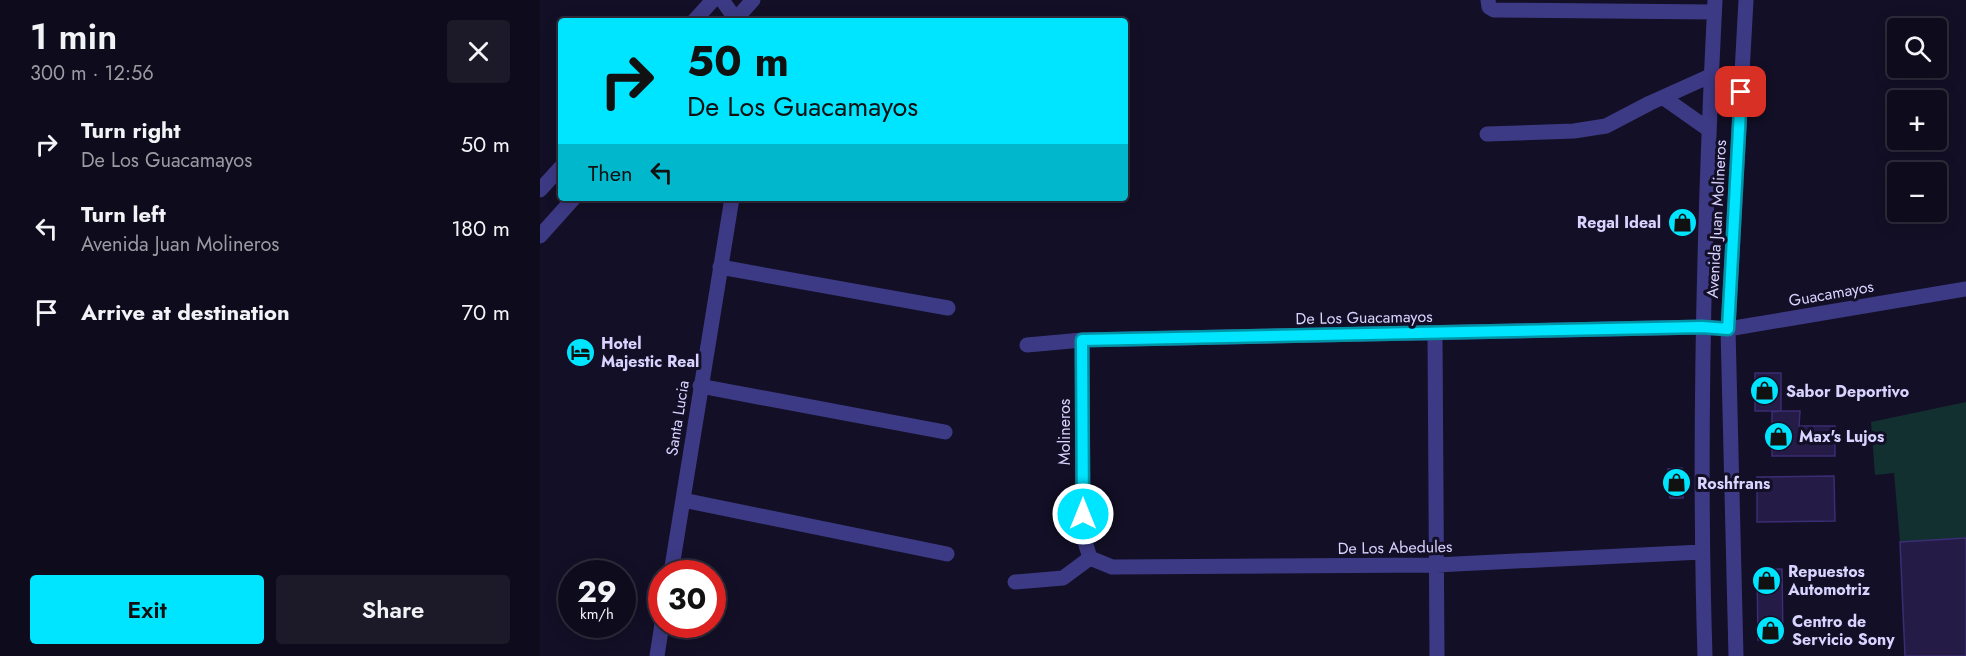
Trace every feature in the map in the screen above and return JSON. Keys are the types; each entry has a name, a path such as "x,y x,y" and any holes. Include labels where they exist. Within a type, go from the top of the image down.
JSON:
{"street":[{"path":"697,18 713,0"},
{"path":"722,0 735,18"},
{"path":"738,18 753,0"},
{"path":"1488,0 1489,7 1494,9 1715,6"},
{"name":"Avenida Juan Molineros","path":"1736,656 1728,329 1746,0"},
{"name":"Avenida Juan Molineros","path":"1705,656 1702,552 1702,327 1710,76 1715,6"},
{"path":"1487,134 1574,131 1606,126 1710,76"},
{"path":"1664,98 1708,129"},
{"path":"540,190 558,170"},
{"path":"540,236 571,201"},
{"name":"Santa Lucia","path":"673,560 731,201"},
{"path":"720,267 948,308"},
{"name":"Guacamayos","path":"1702,327 1728,329 1966,289"},
{"name":"De Los Guacamayos","path":"1027,345 1082,340 1702,327"},
{"path":"1435,334 1437,656"},
{"name":"Molineros","path":"1082,340 1083,535 1090,558"},
{"path":"700,386 945,432"},
{"path":"683,500 947,555"},
{"name":"De Los Abedules","path":"1090,558 1112,567 1436,565 1702,552"},
{"path":"1015,582 1063,578 1090,558"},
{"path":"657,656 660,638"}],"green space":[{"path":"1966,402 1966,538 1900,542 1894,473 1875,475 1871,422"}],"building":[{"name":"Regal Ideal","path":"1678,214 1686,214 1686,230 1677,230"},
{"path":"1755,373 1781,373 1781,411 1755,411"},
{"path":"1800,411 1799,426 1835,426 1835,456 1772,456 1772,412"},
{"name":"Roshfrans","path":"1682,468 1683,498 1670,498 1668,469"},
{"path":"1834,476 1835,521 1757,522 1757,477"},
{"path":"1966,538 1966,656 1905,656 1900,542"},
{"path":"1782,569 1783,639 1758,640 1757,570"}],"place":[{"name":"Regal Ideal","path":"1682,222"},
{"name":"Hotel Majestic Real","path":"580,352"},
{"name":"Sabor Deportivo","path":"1765,391"},
{"name":"Max's Lujos","path":"1778,436"},
{"name":"Roshfrans","path":"1676,483"},
{"name":"Repuestos Automotriz","path":"1767,580"},
{"name":"Centro de Servicio Sony","path":"1771,630"}],"route":[{"path":"1083,514 1082,340 1702,327 1728,329 1741,92"}]}
